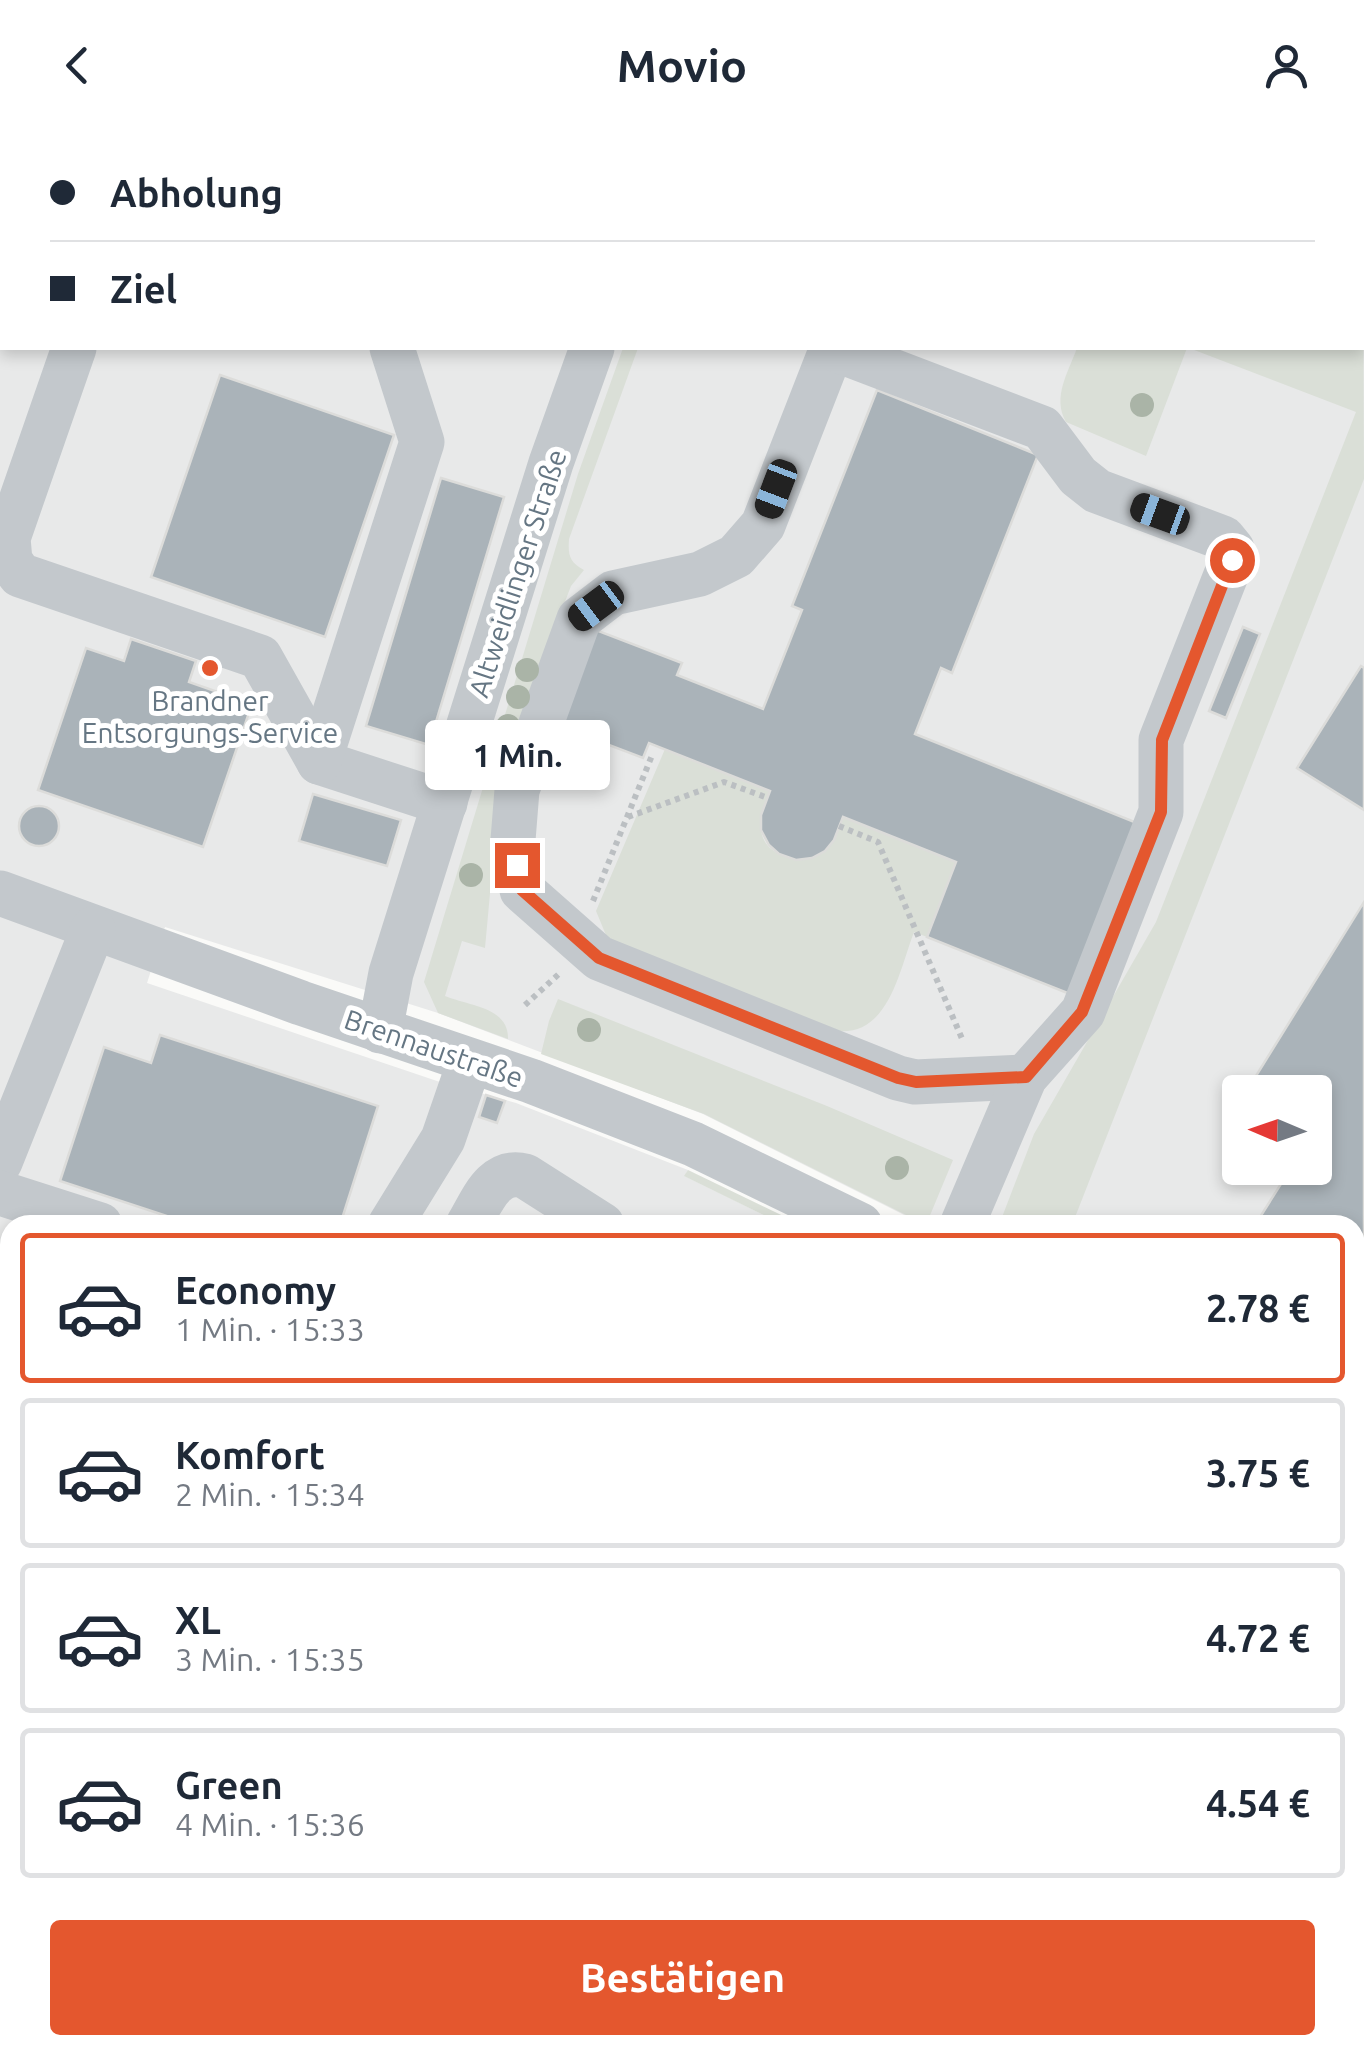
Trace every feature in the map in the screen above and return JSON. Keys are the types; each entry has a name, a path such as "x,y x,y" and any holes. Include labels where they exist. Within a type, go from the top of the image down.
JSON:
{"street":[{"path":"73,350 8,538 10,561 20,575 260,657 319,762 444,803"},
{"path":"319,762 422,442 393,350"},
{"name":"Altweidlinger Straße","path":"380,1031 391,973 551,463 591,350"},
{"path":"831,350 763,524 736,556 700,574 613,593 579,619 517,790 512,840 522,890 599,958 898,1078 916,1082 1026,1077"},
{"path":"837,350 1042,428 1078,476 1097,491 1223,538 1232,548 1232,560 1162,740 1161,812 1082,1012 1026,1077 966,1215"},
{"name":"Brennaustraße","path":"0,893 380,1031 531,1081 693,1144 839,1215"},
{"path":"0,1162 93,929"},
{"path":"401,1215 442,1139 470,1061"},
{"path":"474,1215 494,1182 514,1173 586,1215"},
{"path":"0,1193 46,1215"}],"path":[{"path":"525,1005 562,970 653,753"},
{"path":"627,817 724,782 768,798"},
{"path":"840,826 878,842 980,1080"}],"shaded area":[{"path":"0,350 1364,350 1364,1215 904,1215 703,1114 438,1013 165,927 147,983 437,1081 516,1103 688,1170 685,1176 764,1215 0,1215"},
{"path":"622,350 637,350 569,539 570,558 584,570 571,586 507,753 499,795 485,948 462,941 445,996 495,1014 507,1028 508,1039 438,1013 424,982 578,474"},
{"path":"1076,350 1186,350 1146,456 1066,422 1061,394"},
{"path":"1194,350 1363,350 1364,479 1076,1215 1003,1215 1034,1134 1156,922 1356,412"},
{"path":"665,749 770,791 761,830 769,847 786,857 807,858 824,851 843,817 956,862 927,937 914,932 897,982 869,1023 855,1030 837,1031 608,940 596,911"},
{"path":"558,999 953,1160 930,1215 906,1215 704,1114 541,1054"},
{"path":"688,1170 781,1215 764,1215 684,1176"}],"building":[{"path":"220,375 394,435 325,637 151,577"},
{"path":"877,390 1038,455 952,673 941,668 915,734 1137,823 1070,994 927,937 956,862 843,817 825,851 796,860 779,854 761,830 761,815 770,791 649,743 643,758 559,726 596,630 682,663 677,675 763,709 802,610 792,606"},
{"path":"441,478 504,497 429,745 366,726"},
{"path":"1243,627 1260,634 1226,718 1209,711"},
{"path":"131,639 196,661 189,682 252,704 203,847 38,790 86,648 124,661"},
{"path":"1361,666 1364,668 1364,810 1297,768"},
{"path":"313,794 401,820 387,866 299,841"},
{"path":"39,806 53,812 59,826 53,840 39,846 25,840 19,826 25,812"},
{"path":"1364,902 1364,1215 1261,1215 1280,1185 1332,1185 1332,1075 1257,1075"},
{"path":"160,1035 378,1106 343,1215 164,1215 60,1181 104,1047 151,1063"},
{"path":"486,1095 505,1101 497,1123 479,1117"}],"place":[{"name":"Brandner Entsorgungs-Service","path":"210,668"}],"route":[{"path":"517,865 522,890 599,958 898,1078 916,1082 1026,1077 1082,1012 1161,812 1162,740 1232,560"}]}
